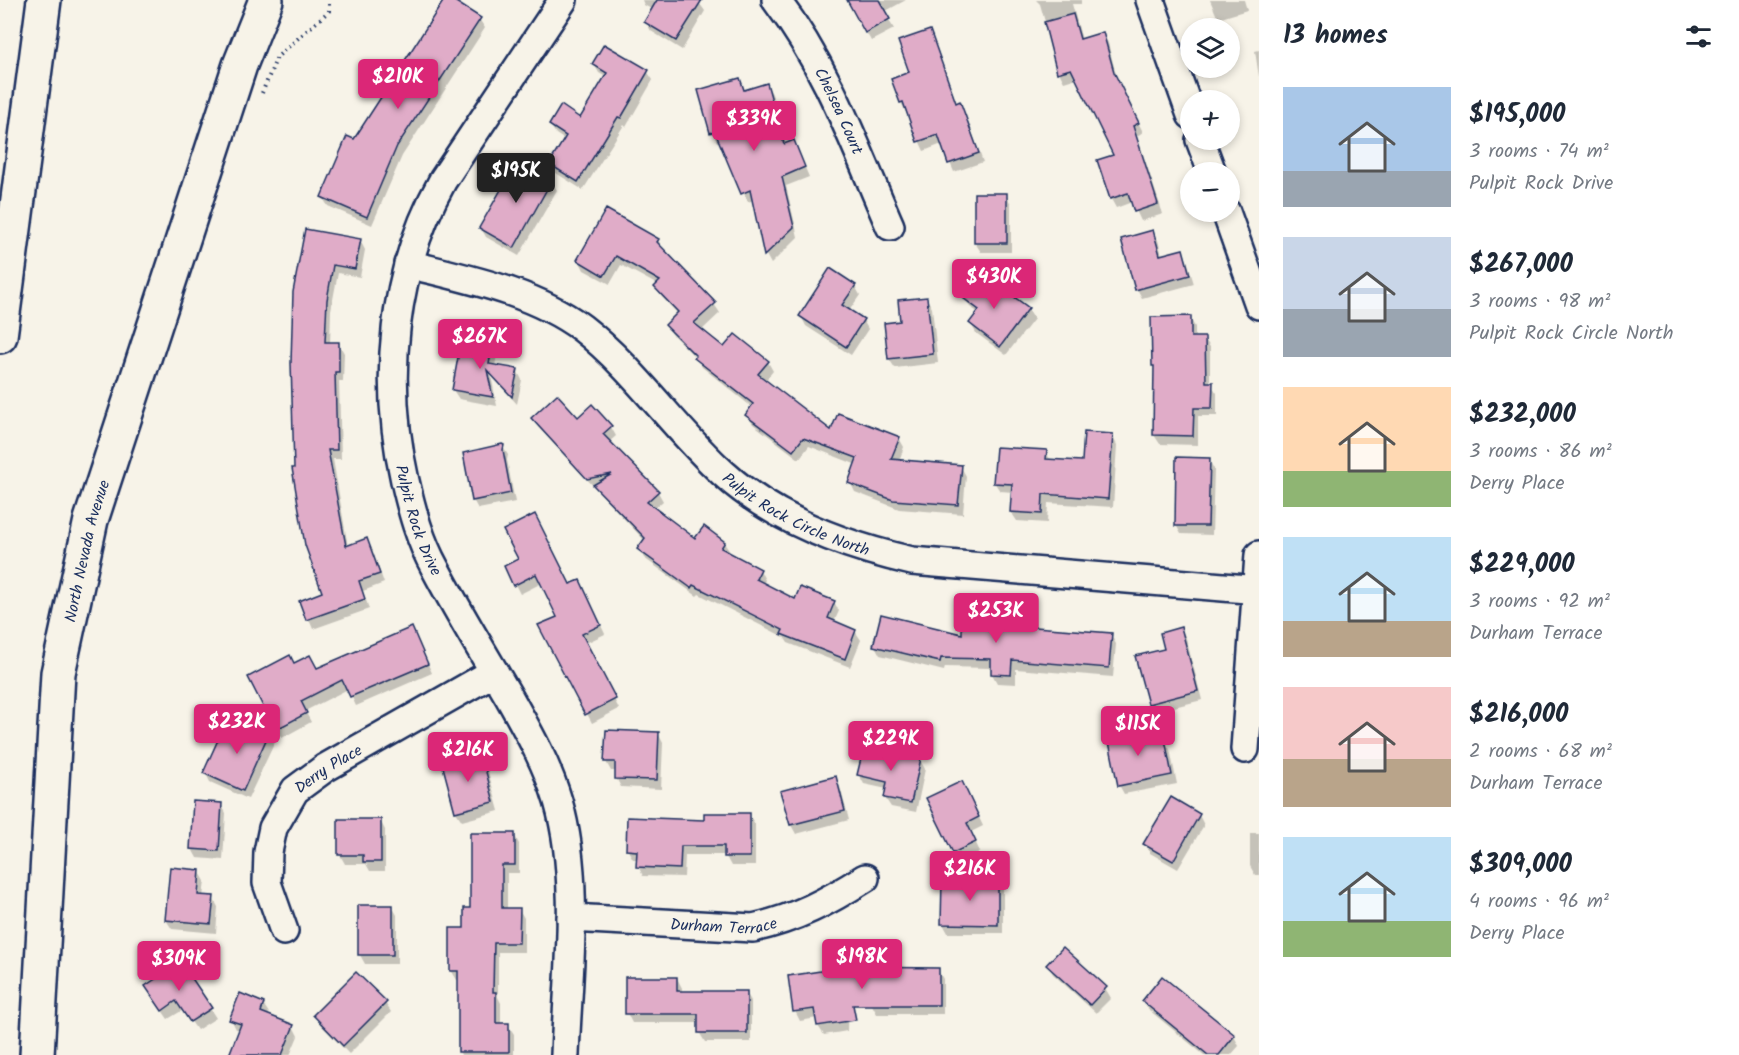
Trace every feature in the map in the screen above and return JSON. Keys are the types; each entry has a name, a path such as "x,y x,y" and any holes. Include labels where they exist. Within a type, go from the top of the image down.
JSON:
{"main road":[{"path":"0,336 44,0"},
{"name":"North Nevada Avenue","path":"37,1055 58,673 92,520 240,65 266,0"}],"street":[{"name":"Pulpit Rock Drive","path":"563,0 430,203 408,264 394,349 393,389 395,432 413,516 434,566 537,747 566,829 571,918 565,1055"},
{"name":"Chelsea Court","path":"776,0 793,22 827,79 890,226"},
{"path":"1150,0 1182,90"},
{"path":"1230,222 1259,305"},
{"name":"Pulpit Rock Circle North","path":"408,264 483,283 518,295 552,310 581,328 608,352 726,476 783,514 829,536 871,552 912,561 1258,589"},
{"path":"1245,749 1259,555"},
{"name":"Derry Place","path":"284,931 267,883 268,852 273,828 295,789 325,768 494,672"},
{"name":"Durham Terrace","path":"571,918 753,928 779,922 824,904 865,878"}],"path":[{"path":"259,100 277,57 329,11 329,0"}],"building":[{"path":"444,0 453,0 481,18 397,146 367,217 321,197 347,136 354,139"},
{"path":"657,0 702,0 676,41 644,22"},
{"path":"847,0 879,0 890,19 865,33"},
{"path":"1073,14 1080,39 1103,32 1114,72 1139,123 1133,126 1158,204 1134,212 1128,193 1110,199 1097,160 1113,155 1071,69 1057,73 1044,22"},
{"path":"930,30 956,103 960,101 979,153 948,164 938,135 917,142 903,102 900,103 891,79 909,72 898,41"},
{"path":"604,44 649,70 621,118 618,117 578,182 549,164 566,136 549,125 561,105 580,118 607,73 592,64"},
{"path":"740,78 744,90 767,83 784,144 794,140 805,167 782,177 794,227 764,256 750,190 741,194 715,132 710,133 698,90"},
{"path":"518,160 552,180 514,248 479,228"},
{"path":"974,193 1007,193 1007,243 974,243"},
{"path":"606,209 659,239 657,242 716,303 694,323 724,347 735,334 769,361 758,374 831,430 838,413 900,437 891,459 962,465 958,505 893,500 848,483 857,458 803,438 793,451 745,415 753,404 694,358 696,356 665,325 678,312 654,287 660,281 616,256 604,276 577,260"},
{"path":"305,229 361,239 355,269 333,265 327,300 325,342 339,342 339,372 335,372 337,450 328,450 346,546 367,538 380,574 359,581 365,599 306,620 299,601 322,592 305,545 292,468 294,468 291,363 293,292"},
{"path":"1153,230 1160,255 1183,249 1190,275 1135,290 1121,239"},
{"path":"830,268 856,285 842,305 864,319 846,347 799,316"},
{"path":"982,273 1029,308 1000,347 969,323 979,310 963,298"},
{"path":"927,297 933,354 888,359 884,323 900,321 898,300"},
{"path":"1191,316 1191,337 1205,337 1206,382 1213,382 1212,408 1194,408 1193,436 1153,435 1154,366 1152,366 1151,317"},
{"path":"457,337 493,343 489,364 518,369 512,397 487,370 493,397 452,390 461,341"},
{"path":"557,394 578,417 592,404 612,426 603,434 659,491 647,502 695,538 704,526 725,542 721,548 761,569 756,579 795,599 800,587 835,601 828,618 856,630 845,659 781,634 783,630 693,585 691,588 637,549 645,538 593,485 612,474 587,479 531,418"},
{"path":"1084,432 1113,434 1108,499 1043,494 1042,514 1010,512 1012,484 993,483 996,447 1047,450 1046,459 1082,461"},
{"path":"502,444 511,493 472,501 463,453"},
{"path":"1176,457 1210,458 1208,526 1175,526"},
{"path":"535,514 570,584 580,580 601,625 582,634 616,699 585,715 538,625 557,617 536,574 513,586 504,566 518,559 503,530"},
{"path":"881,614 962,634 962,624 1112,633 1109,668 1012,660 1011,675 991,674 991,659 941,658 940,662 873,646"},
{"path":"412,627 428,664 350,697 342,680 301,701 307,713 275,730 248,677 290,655 294,663 310,655 317,668"},
{"path":"1181,627 1198,691 1148,704 1135,656 1164,649 1160,633"},
{"path":"246,720 270,731 243,791 203,773 222,731 237,738"},
{"path":"1140,725 1143,743 1165,739 1172,775 1118,786 1107,732"},
{"path":"606,730 659,732 657,780 615,779 615,762 604,762"},
{"path":"864,746 921,758 911,803 884,798 887,782 857,775"},
{"path":"481,753 494,802 455,812 442,763"},
{"path":"836,776 845,811 790,825 780,791"},
{"path":"962,781 979,817 967,823 976,842 953,853 926,798"},
{"path":"1171,797 1200,814 1173,861 1143,844"},
{"path":"193,801 222,803 219,851 190,849"},
{"path":"704,813 750,813 750,857 724,857 724,846 681,846 680,869 636,867 637,851 626,850 627,817 704,820"},
{"path":"338,819 381,819 381,862 363,862 363,855 338,855"},
{"path":"470,833 515,833 515,865 502,865 502,908 520,908 519,943 494,943 493,992 496,992 496,1023 509,1023 509,1052 458,1052 458,971 450,971 450,928 464,928 464,908 470,908"},
{"path":"170,867 200,870 198,895 214,896 211,924 165,920"},
{"path":"942,879 998,879 998,925 941,924"},
{"path":"358,905 393,905 393,955 358,955"},
{"path":"1063,947 1107,987 1090,1005 1046,965"},
{"path":"181,962 212,1008 190,1022 176,1001 162,1011 145,986"},
{"path":"847,967 939,968 939,1005 853,1005 856,1020 817,1026 814,1009 793,1012 788,976"},
{"path":"356,972 387,1002 343,1046 313,1015"},
{"path":"1162,976 1235,1035 1219,1055 1208,1055 1142,1001"},
{"path":"625,977 677,977 677,991 747,991 747,1033 698,1033 698,1014 625,1014"},
{"path":"240,993 264,1003 261,1012 294,1025 282,1055 229,1055 241,1024 229,1020"}]}
